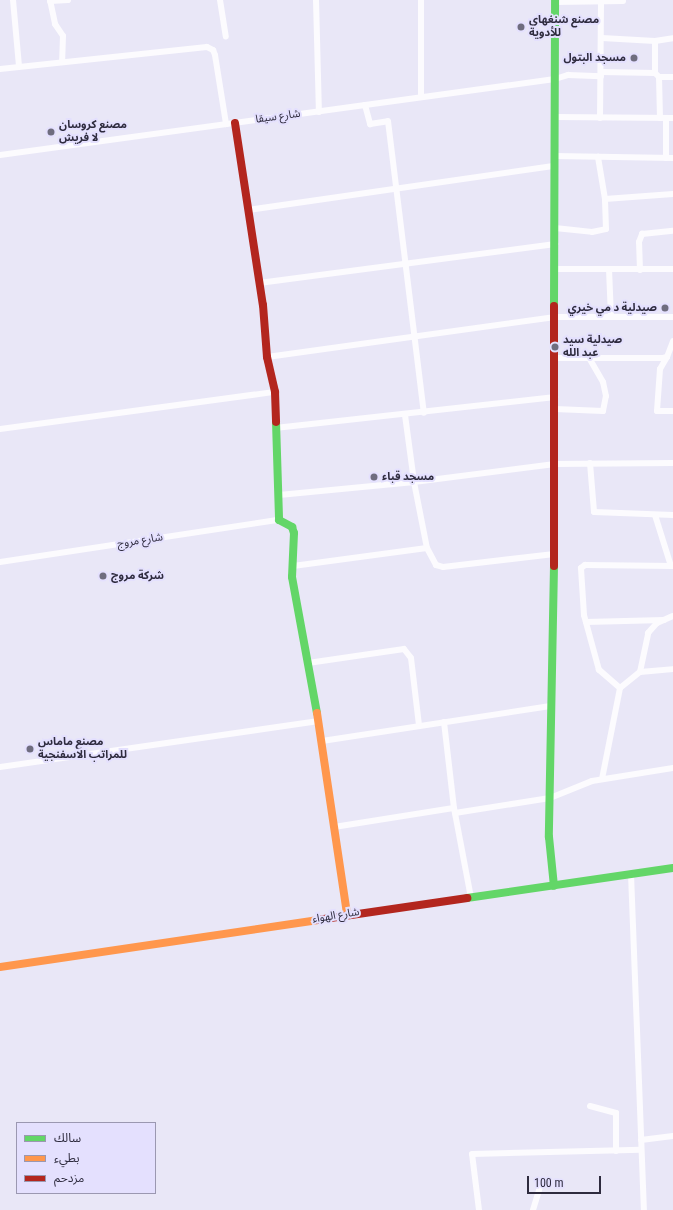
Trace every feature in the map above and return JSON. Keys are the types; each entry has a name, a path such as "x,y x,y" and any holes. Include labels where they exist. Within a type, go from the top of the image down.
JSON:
{"street":[{"path":"13,0 18,66"},
{"path":"62,61 63,36 55,24 50,1 68,0"},
{"path":"220,0 226,37"},
{"path":"316,0 319,112"},
{"path":"421,0 421,97"},
{"path":"554,886 549,837 555,464 555,1 623,1"},
{"path":"600,118 602,74 601,2"},
{"path":"602,38 655,41 673,38"},
{"path":"655,41 666,158"},
{"path":"0,69 62,61 207,47 213,50 215,55 226,124"},
{"name":"شارع سيقا","path":"0,155 555,79 568,75 657,75 673,77"},
{"path":"365,105 370,124 388,121 404,264 424,412"},
{"path":"555,117 673,118"},
{"path":"235,123 259,283 267,357 275,392 279,520 292,527 294,533 292,577 319,721 347,914"},
{"path":"555,156 673,158"},
{"path":"555,228 603,231 606,223 605,199 598,157"},
{"path":"248,210 555,166"},
{"path":"605,199 673,194"},
{"path":"640,270 639,242 642,234 673,231"},
{"path":"259,283 555,244"},
{"path":"555,269 673,270"},
{"path":"609,269 611,317"},
{"path":"267,357 555,317 673,317"},
{"path":"673,342 660,369 657,411 673,411"},
{"path":"555,358 667,357"},
{"path":"555,410 603,411 606,396 603,382 589,358"},
{"path":"0,430 275,392"},
{"path":"275,428 405,415 555,397"},
{"path":"405,415 414,482 427,548 436,565 443,567 554,554"},
{"path":"279,495 414,482 555,464 590,462 673,463"},
{"path":"590,462 594,512 673,515"},
{"path":"620,688 599,670 582,604 582,566 672,566 655,515"},
{"name":"شارع مروج","path":"0,562 279,520"},
{"path":"292,566 427,548"},
{"path":"640,672 648,633 651,627 673,616"},
{"path":"586,622 664,620"},
{"path":"308,663 404,649 411,658 419,725"},
{"path":"602,779 620,688 640,672 673,670"},
{"path":"322,741 550,706"},
{"path":"0,767 319,721"},
{"path":"444,722 454,810 471,898"},
{"path":"334,827 550,798 583,783 673,768"},
{"name":"شارع الهواء","path":"0,967 347,914 471,898 673,868"},
{"path":"631,874 644,1210"},
{"path":"590,1106 616,1113 618,1122 616,1151"},
{"path":"641,1140 673,1136"},
{"path":"478,1210 472,1154 641,1150"},
{"path":"533,1210 541,1184"}],"traffic: fast":[{"path":"554,306 555,0"},
{"path":"276,422 279,520 292,527 294,533 292,577 317,713"},
{"path":"554,566 549,837 554,886"},
{"path":"467,898 673,868"}],"traffic: slow":[{"path":"317,713 347,914"},
{"path":"0,967 317,920"}],"traffic: jam":[{"path":"235,123 263,305 267,357 275,392 276,422"},
{"path":"554,306 554,566"},
{"path":"317,920 467,898"}],"place":[{"name":"مصنع شنغهاي للأدوية","path":"521,27"},
{"name":"مسجد البتول","path":"634,58"},
{"name":"مصنع كروسان لا فريش","path":"51,132"},
{"name":"صيدلية د مي خيري","path":"665,308"},
{"name":"صيدلية سيد عبد الله","path":"555,347"},
{"name":"مسجد قباء","path":"374,477"},
{"name":"شركة مروج","path":"103,576"},
{"name":"مصنع ماماس للمراتب الاسفنجية","path":"30,749"}]}
